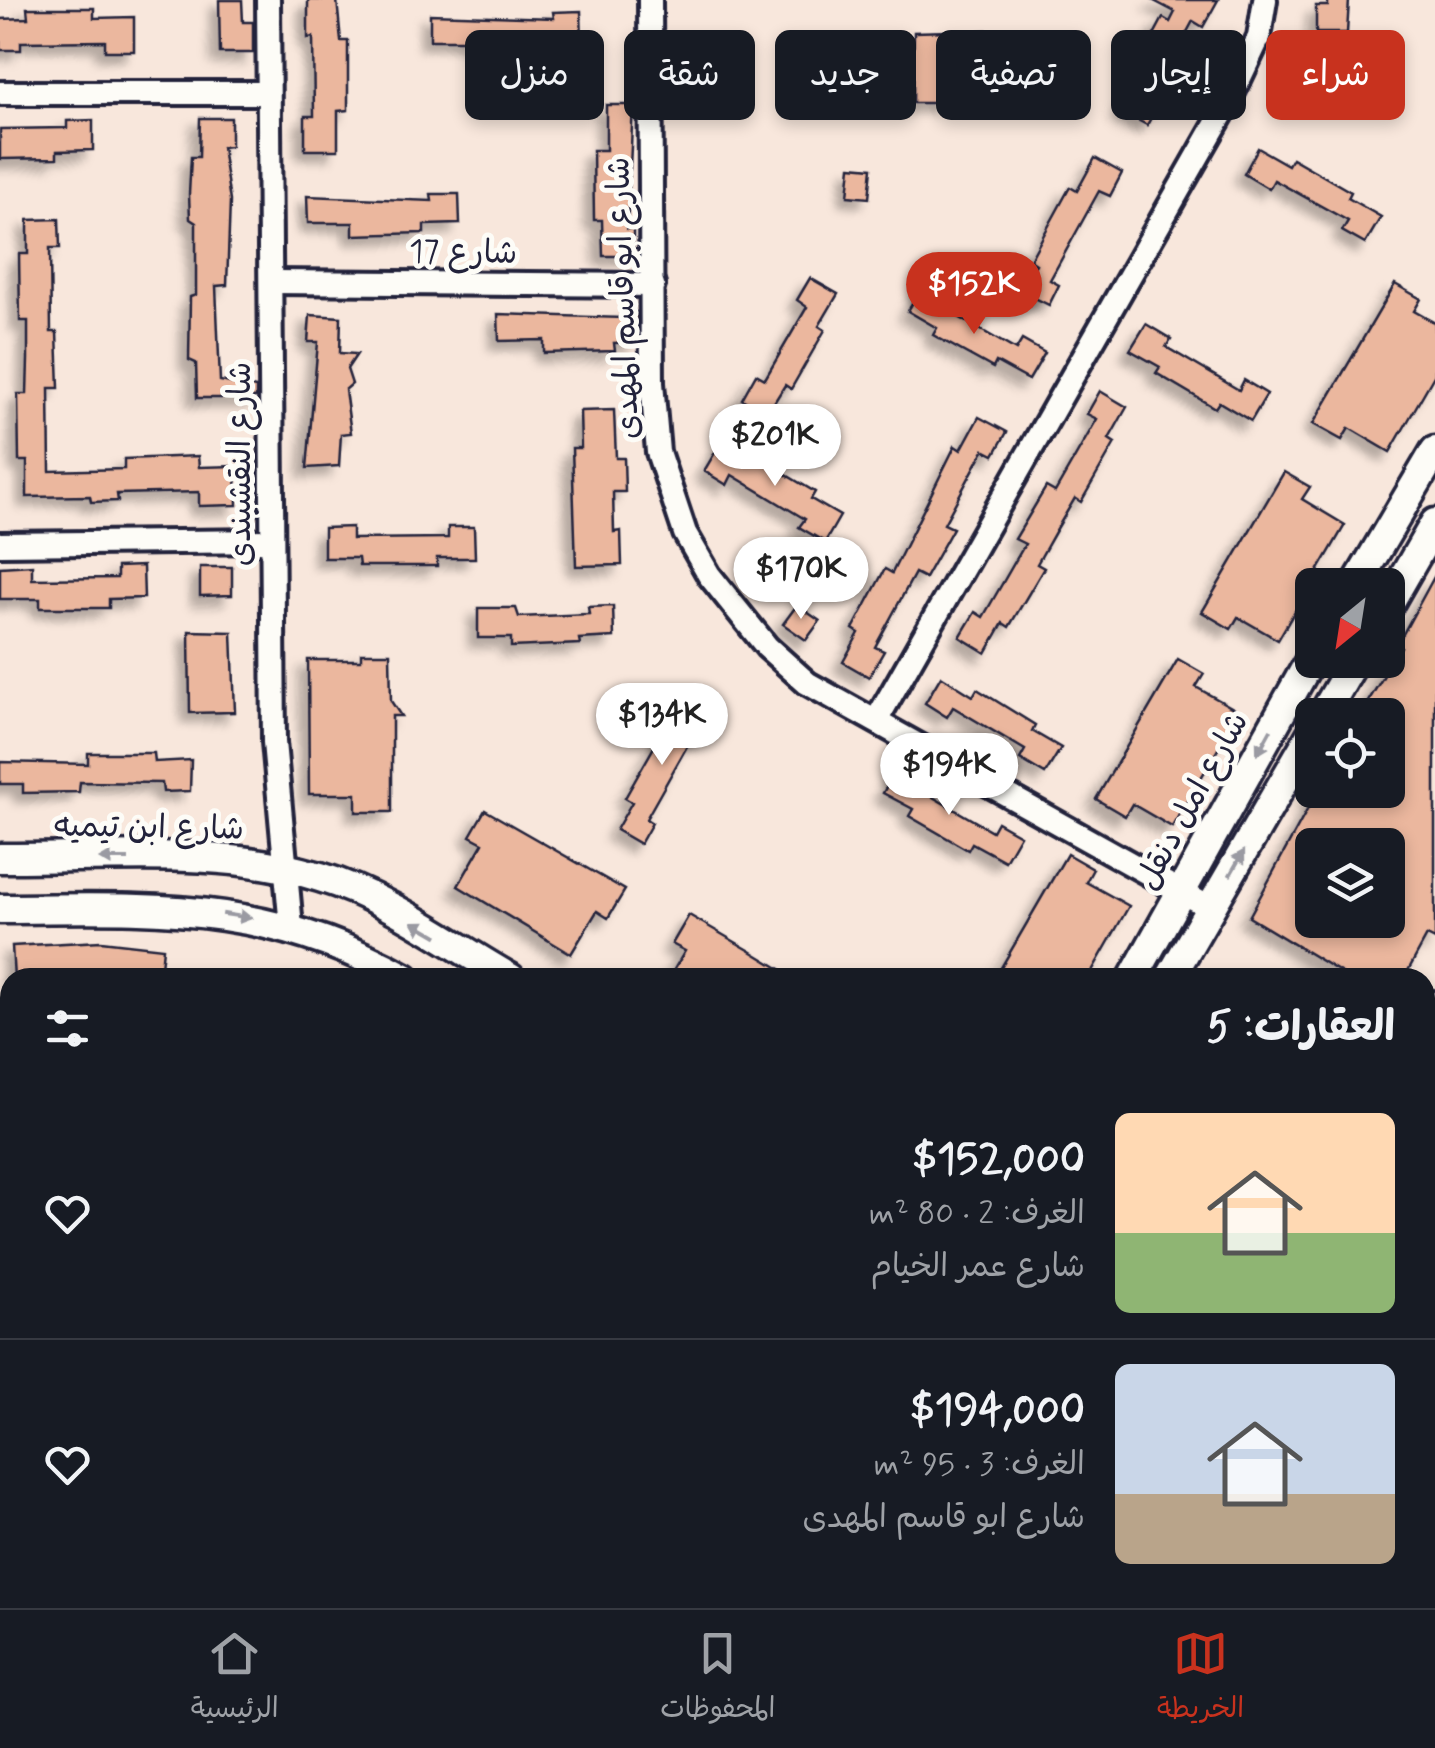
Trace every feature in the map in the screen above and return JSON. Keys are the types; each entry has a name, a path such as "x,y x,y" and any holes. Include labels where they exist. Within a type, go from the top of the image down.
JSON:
{"street":[{"name":"شارع النقشبندى","path":"268,0 274,742 291,927"},
{"name":"شارع ابو قاسم المهدى","path":"650,0 654,426 665,479 685,533 727,601 767,648 807,683 1210,908"},
{"path":"876,721 1242,77 1259,37 1265,0"},
{"path":"0,94 268,93"},
{"name":"شارع 17","path":"272,282 653,285"},
{"path":"1366,568 1435,452"},
{"path":"1407,500 1435,516"},
{"path":"1405,576 1435,524"},
{"path":"0,544 271,542"},
{"name":"شارع امل دنقل","path":"1138,968 1300,678"},
{"path":"1176,968 1295,762"},
{"name":"شارع ابن تيميه","path":"0,858 224,859 286,869 350,888 492,968"},
{"path":"0,909 208,911 291,927 387,968"}],"building":[{"path":"219,0 242,0 243,22 253,22 253,53 220,53"},
{"path":"308,0 337,0 341,41 348,41 348,110 338,111 338,150 305,150 305,116 314,116 313,37 308,38"},
{"path":"1152,0 1218,0 1203,27 1193,21 1188,30 1157,30 1163,18 1170,22 1175,12"},
{"path":"1328,0 1349,0 1347,30 1316,30 1316,6 1328,6"},
{"path":"27,8 94,8 94,18 134,17 134,51 105,51 105,41 21,42 21,50 0,50 0,19 28,18"},
{"path":"581,11 582,30 465,30 465,40 430,40 430,14 554,18 553,12"},
{"path":"936,31 936,103 916,103 916,32"},
{"path":"606,105 624,105 624,120 632,120 627,229 633,229 633,256 603,256 602,220 594,220 593,150 606,150"},
{"path":"200,118 231,118 231,146 222,147 230,201 227,285 216,286 220,381 256,388 256,398 197,398 196,363 189,360 190,297 196,295 196,223 190,219 189,194 191,157 199,157"},
{"path":"93,120 93,150 57,151 57,158 0,159 0,129 67,128 67,121"},
{"path":"1258,148 1288,165 1292,158 1351,192 1348,198 1381,217 1365,244 1342,231 1348,221 1274,180 1269,189 1244,174"},
{"path":"1095,158 1122,173 1110,196 1099,191 1050,280 1059,285 1049,305 1021,291 1036,264 1030,260 1070,187 1077,191"},
{"path":"851,166 872,168 869,198 848,196"},
{"path":"431,194 459,194 460,224 424,225 424,233 353,235 353,223 308,223 307,196 432,201"},
{"path":"59,219 60,248 50,248 51,332 57,332 59,388 49,388 50,471 124,469 124,459 198,456 199,467 236,466 237,505 199,506 199,492 117,494 118,501 91,502 90,496 27,497 27,461 19,461 18,394 27,394 28,321 20,321 19,254 28,254 28,220"},
{"path":"810,278 838,294 819,326 825,330 791,389 785,385 767,414 742,399 756,374 765,379 807,307 797,300"},
{"path":"1395,284 1421,299 1414,311 1435,323 1435,374 1390,452 1349,428 1342,440 1313,424"},
{"path":"923,285 948,299 943,308 1016,350 1022,340 1045,353 1029,380 996,362 993,368 933,335 937,328 908,311"},
{"path":"637,312 637,342 614,343 615,351 544,353 544,340 499,341 498,314 623,318 622,313"},
{"path":"310,315 341,317 340,353 357,354 347,369 352,384 345,390 351,433 341,434 339,466 307,468 318,342 308,342"},
{"path":"1146,324 1171,339 1166,347 1239,390 1244,380 1267,394 1251,421 1219,402 1215,408 1156,373 1160,367 1130,350"},
{"path":"1100,391 1127,407 1109,439 1115,443 1081,502 1075,498 1055,532 1037,564 1044,568 1009,627 1003,623 986,653 960,637 975,612 983,617 1025,544 1015,539 1046,487 1055,492 1097,419 1087,414"},
{"path":"614,410 616,458 624,458 625,492 613,492 614,532 621,531 622,565 576,566 572,448 581,448 580,411"},
{"path":"979,417 1007,432 994,455 984,450 944,524 953,528 925,578 915,573 875,647 884,651 869,677 843,662 859,633 853,629 885,569 892,573 955,446 961,450"},
{"path":"720,444 752,464 756,457 815,492 811,499 840,516 825,542 799,527 805,519 732,475 727,485 704,471"},
{"path":"1284,472 1310,487 1302,499 1345,525 1320,568 1295,568 1295,611 1278,640 1238,617 1231,629 1202,612"},
{"path":"352,527 352,539 448,538 448,527 474,527 475,558 437,558 437,566 359,566 358,558 324,558 324,528"},
{"path":"32,565 32,579 117,578 117,567 143,566 144,598 109,599 109,608 40,608 40,599 0,599 0,567"},
{"path":"200,567 232,567 232,595 200,596"},
{"path":"1435,575 1435,940 1427,936 1409,968 1333,968 1249,917 1295,832 1295,938 1405,938 1405,828 1297,828 1308,808 1405,808 1405,698 1370,698 1382,678 1405,678 1405,630"},
{"path":"797,605 820,621 806,640 783,624"},
{"path":"613,606 614,637 579,639 580,644 511,647 511,638 478,638 478,608 516,608 519,617 589,614 588,607"},
{"path":"189,631 232,632 235,712 190,713"},
{"path":"361,653 390,653 391,701 401,716 392,716 392,812 356,812 356,794 309,794 308,660 361,660"},
{"path":"1178,659 1204,674 1196,687 1240,712 1172,827 1132,804 1125,816 1096,799"},
{"path":"941,676 973,696 977,689 1035,725 1032,731 1061,748 1045,774 1020,759 1025,750 953,707 947,717 925,703"},
{"path":"688,699 717,715 703,739 694,734 646,819 652,823 640,844 616,830 632,802 625,798 666,726 671,729"},
{"path":"88,753 154,753 155,762 191,760 190,791 163,792 162,783 80,782 79,792 23,793 23,784 0,784 0,762 88,764"},
{"path":"898,766 923,781 919,789 992,831 997,822 1020,835 1005,861 972,843 968,850 909,816 913,809 883,793"},
{"path":"485,810 625,890 608,918 597,911 571,954 458,886 483,843 470,836"},
{"path":"1067,854 1093,869 1086,882 1129,906 1094,968 1001,968"},
{"path":"689,915 778,968 675,968 685,951 672,944"},
{"path":"101,941 163,948 161,968 13,968 12,946"}]}
